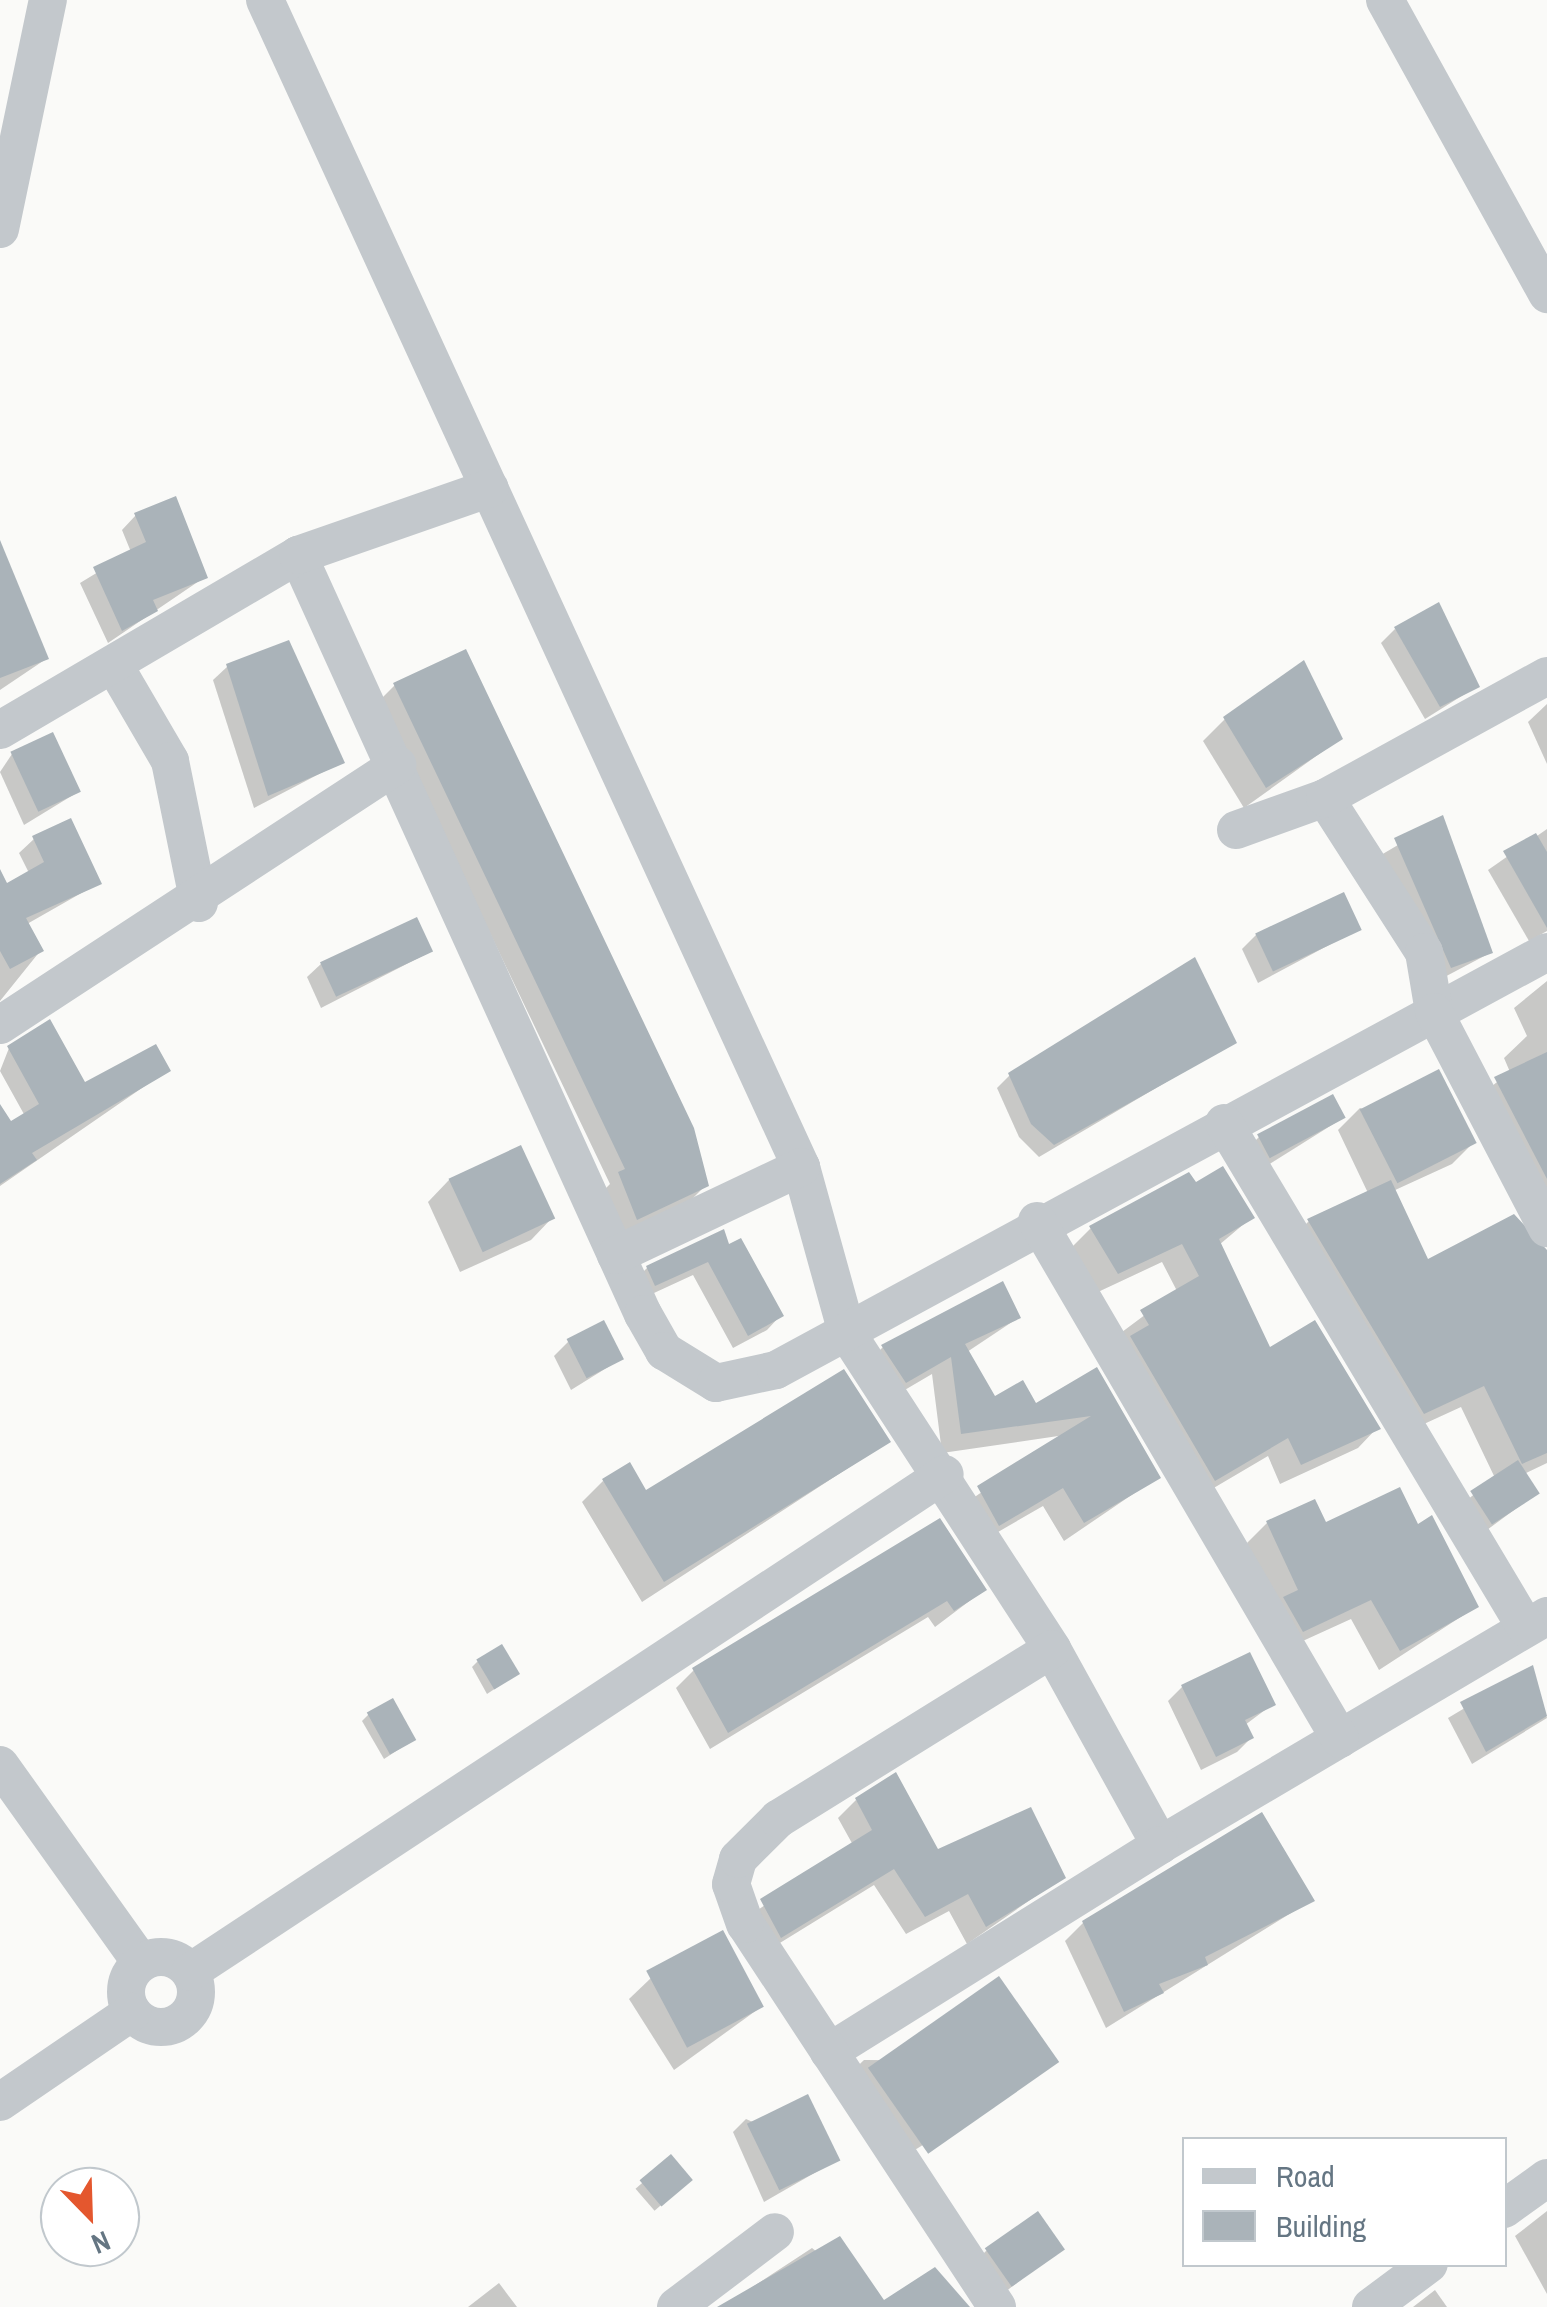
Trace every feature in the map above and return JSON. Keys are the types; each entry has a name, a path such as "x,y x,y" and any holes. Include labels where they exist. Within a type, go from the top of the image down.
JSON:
{"street":[{"path":"0,229 48,0"},
{"path":"265,0 800,1167 847,1332 946,1474 1052,1649 1160,1845"},
{"path":"1385,0 1547,294"},
{"path":"0,730 298,555 490,488"},
{"path":"298,555 616,1255 664,1351 716,1383 745,1383 847,1332 1036,1222 1547,952"},
{"path":"114,665 170,761 199,903"},
{"path":"1236,830 1325,798 1547,676"},
{"path":"0,1026 199,903 396,766"},
{"path":"1325,798 1424,952 1434,1012 1547,1228"},
{"path":"830,2052 1160,1845 1536,1622 1224,1123"},
{"path":"616,1255 800,1167"},
{"path":"1036,1222 1340,1738"},
{"path":"190,1972 946,1474"},
{"path":"996,2307 746,1924 731,1884 738,1859 778,1818 1052,1649"},
{"path":"0,1765 140,1963"},
{"path":"171,1958 190,1972 194,2002 180,2020 158,2027 132,2012 126,1986 140,1963 171,1958"},
{"path":"0,2102 132,2012"},
{"path":"1507,2207 1547,2178"},
{"path":"676,2307 775,2232"},
{"path":"1371,2307 1425,2267"}],"building":[{"path":"176,496 208,578 153,600 158,611 122,631 93,567 146,542 134,513"},
{"path":"0,540 49,659 0,678"},
{"path":"1439,602 1480,687 1440,707 1394,627"},
{"path":"289,640 345,763 268,796 226,664"},
{"path":"466,649 694,1128 709,1186 637,1220 618,1172 625,1169 393,683"},
{"path":"1304,660 1343,739 1266,788 1223,717"},
{"path":"53,732 81,792 38,812 10,752"},
{"path":"1443,815 1493,953 1451,968 1394,838"},
{"path":"71,818 102,884 26,918 44,951 10,969 0,951 0,869 7,883 44,862 32,836"},
{"path":"1536,833 1547,852 1547,928 1503,851"},
{"path":"1344,892 1362,930 1273,971 1255,933"},
{"path":"417,917 433,951 336,997 320,962"},
{"path":"1195,957 1237,1043 1054,1145 1031,1124 1008,1073"},
{"path":"50,1019 85,1082 156,1044 171,1071 32,1153 37,1160 0,1184 0,1104 11,1121 39,1104 7,1046"},
{"path":"1547,1052 1547,1179 1494,1077"},
{"path":"1439,1069 1477,1143 1397,1183 1360,1109"},
{"path":"1333,1094 1346,1118 1270,1158 1257,1134"},
{"path":"521,1145 555,1218 483,1252 448,1179"},
{"path":"1223,1166 1255,1218 1219,1239 1270,1347 1315,1320 1381,1429 1301,1465 1288,1438 1215,1481 1130,1336 1149,1325 1140,1310 1199,1276 1182,1244 1118,1274 1089,1226 1189,1172 1196,1182"},
{"path":"1391,1180 1428,1259 1514,1214 1547,1250 1547,1453 1522,1464 1484,1386 1424,1414 1307,1219"},
{"path":"724,1229 729,1244 741,1238 784,1316 748,1336 708,1262 655,1286 646,1266"},
{"path":"1003,1281 1021,1318 965,1344 995,1396 1023,1380 1036,1403 1097,1367 1161,1478 1084,1523 1063,1488 999,1526 977,1486 1091,1416 961,1434 951,1357 906,1383 881,1345"},
{"path":"604,1320 624,1359 587,1378 567,1339"},
{"path":"844,1369 891,1442 664,1582 602,1479 630,1462 646,1490"},
{"path":"1518,1460 1540,1494 1492,1525 1470,1491"},
{"path":"1400,1487 1418,1524 1432,1515 1479,1607 1400,1651 1371,1600 1303,1632 1283,1597 1298,1590 1266,1521 1315,1499 1326,1522"},
{"path":"940,1518 987,1590 954,1611 947,1601 728,1733 692,1668"},
{"path":"502,1644 520,1674 494,1689 476,1659"},
{"path":"1250,1652 1276,1705 1245,1720 1254,1738 1216,1757 1181,1685"},
{"path":"1533,1665 1547,1716 1486,1752 1460,1702"},
{"path":"393,1698 416,1740 390,1755 367,1713"},
{"path":"896,1772 938,1849 1031,1807 1066,1878 986,1927 968,1894 925,1917 894,1869 781,1938 760,1899 872,1830 855,1798"},
{"path":"1262,1812 1315,1901 1205,1957 1208,1965 1159,1984 1164,1993 1124,2012 1082,1921"},
{"path":"723,1930 764,2007 687,2048 646,1971"},
{"path":"999,1976 1059,2062 928,2154 868,2068"},
{"path":"808,2094 840,2161 779,2190 747,2124"},
{"path":"671,2154 693,2180 661,2206 640,2180"},
{"path":"1038,2211 1065,2250 1012,2287 985,2248"},
{"path":"840,2236 884,2300 935,2267 970,2307 717,2307"}]}
